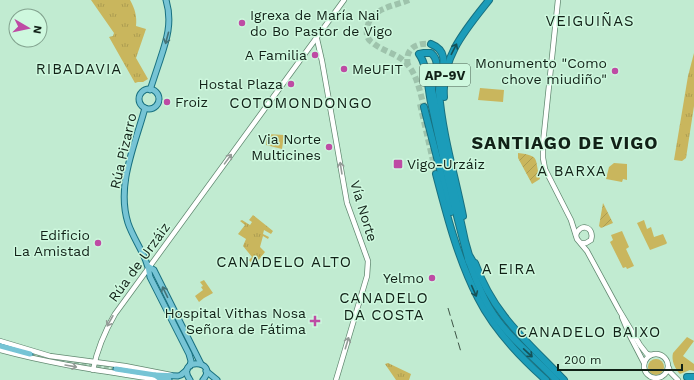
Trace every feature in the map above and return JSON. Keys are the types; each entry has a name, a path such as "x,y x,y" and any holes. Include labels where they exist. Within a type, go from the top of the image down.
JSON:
{"highway":[{"name":"AP-9V","path":"452,163 443,95 444,77 451,54 467,28 488,0"},
{"path":"431,44 439,49 444,57 440,81 440,94 447,144 469,244 476,266"},
{"path":"469,262 448,184 428,91 424,64 419,54 421,53 431,54 437,63 432,90 464,236 470,255 486,288 503,316 528,344 564,380"},
{"path":"424,107 450,210 469,262 489,307 523,348 556,380"},
{"path":"436,174 458,251 478,299 499,332 546,380"}],"main road":[{"path":"150,90 169,28 169,9 166,0"},
{"path":"317,39 344,0"},
{"path":"558,0 543,140 543,158 547,174 571,220 577,239 588,251 619,310 644,351 647,354 658,354 664,356 668,362 672,374 678,380"},
{"name":"Vía Norte","path":"317,39 347,203 366,254 368,268 367,276 336,380"},
{"name":"Rúa de Urzáiz","path":"94,370 100,366 100,364 96,362 107,327 137,282 317,39"},
{"path":"150,90 157,94 158,103 151,109 145,108 140,104 140,96 143,91 150,90"},
{"name":"Rúa Pizarro","path":"145,108 126,178 124,200 129,224 149,267"},
{"path":"571,220 576,226 587,228 592,232 592,238 588,242 581,243"},
{"path":"576,235 578,230 581,228"},
{"path":"588,242 588,251"},
{"path":"149,267 154,270 201,364 206,371 217,380"},
{"path":"149,267 150,277 189,354 191,361 188,374"},
{"path":"619,310 627,331 644,363 644,369 647,375 653,379 660,378 667,380"},
{"path":"0,341 50,356 158,371 171,378"},
{"path":"0,346 30,354"},
{"path":"0,350 34,359 94,370 154,379 157,377"},
{"path":"644,363 651,355"},
{"path":"116,369 157,377 171,378 188,374 195,363 201,364"},
{"path":"112,373 108,368 111,364 113,364"},
{"path":"660,378 666,374 669,368"},
{"path":"203,380 206,375 206,371"}],"green space":[{"path":"91,0 130,0 135,13 136,26 146,29 136,58 148,79 143,82 135,83 109,37 113,36 114,33"},
{"path":"694,53 694,106 686,158 682,161 674,160 688,76"},
{"path":"480,88 504,90 503,102 478,100"},
{"path":"267,134 284,135 282,149 266,145"},
{"path":"518,153 530,155 535,159 540,179 532,184 518,158"},
{"path":"614,163 627,164 627,180 623,179 622,182 606,179 609,167"},
{"path":"603,203 613,223 601,228 599,226"},
{"path":"253,215 273,231 271,234 264,230 263,234 269,237 268,239 263,236 260,247 265,252 254,266 249,260 252,257 243,246 246,239 238,234 245,225 240,221 242,220 250,225 252,222 249,220"},
{"path":"644,220 647,229 651,227 654,237 663,234 667,243 666,244 650,250 637,223"},
{"path":"622,231 629,247 626,249 634,266 627,269 626,267 623,268 610,242 613,240 611,235"},
{"path":"204,280 213,293 199,302 195,296 203,290 201,287 203,286 200,282"},
{"path":"687,337 694,341 683,356 694,364 694,371 690,370 680,374 674,364 673,353"},
{"path":"656,359 662,361 664,367 662,373 656,375 650,373 648,367 650,361"},
{"path":"388,363 411,374 409,380 396,380 385,364"}],"tunnel":[{"path":"409,0 382,9 372,17 367,34 371,42 397,56 409,66 418,83 424,107"},
{"path":"408,65 408,55 413,48 421,44 431,44"},
{"path":"420,104 436,174"},
{"path":"30,354 116,369"}],"railway":[{"path":"448,308 461,352"}],"place":[{"name":"Igrexa de María Nai do Bo Pastor de Vigo","path":"242,23"},
{"name":"A Familia","path":"315,55"},
{"name":"MeUFIT","path":"344,69"},
{"name":"Monumento \"Como chove miudiño\"","path":"615,71"},
{"name":"Hostal Plaza","path":"291,84"},
{"name":"Froiz","path":"167,102"},
{"name":"Via Norte Multicines","path":"329,147"},
{"name":"Vigo-Urzáiz","path":"398,164"},
{"name":"Edificio La Amistad","path":"98,243"},
{"name":"Yelmo","path":"432,278"},
{"name":"Hospital Vithas Nosa Señora de Fátima","path":"315,321"}],"district":[{"name":"VEIGUIÑAS","path":"590,21"},
{"name":"RIBADAVIA","path":"79,69"},
{"name":"COTOMONDONGO","path":"301,103"},
{"name":"SANTIAGO DE VIGO","path":"565,142"},
{"name":"A BARXA","path":"572,171"},
{"name":"CANADELO ALTO","path":"284,262"},
{"name":"A EIRA","path":"509,269"},
{"name":"CANADELO DA COSTA","path":"384,306"},
{"name":"CANADELO BAIXO","path":"589,332"}]}
